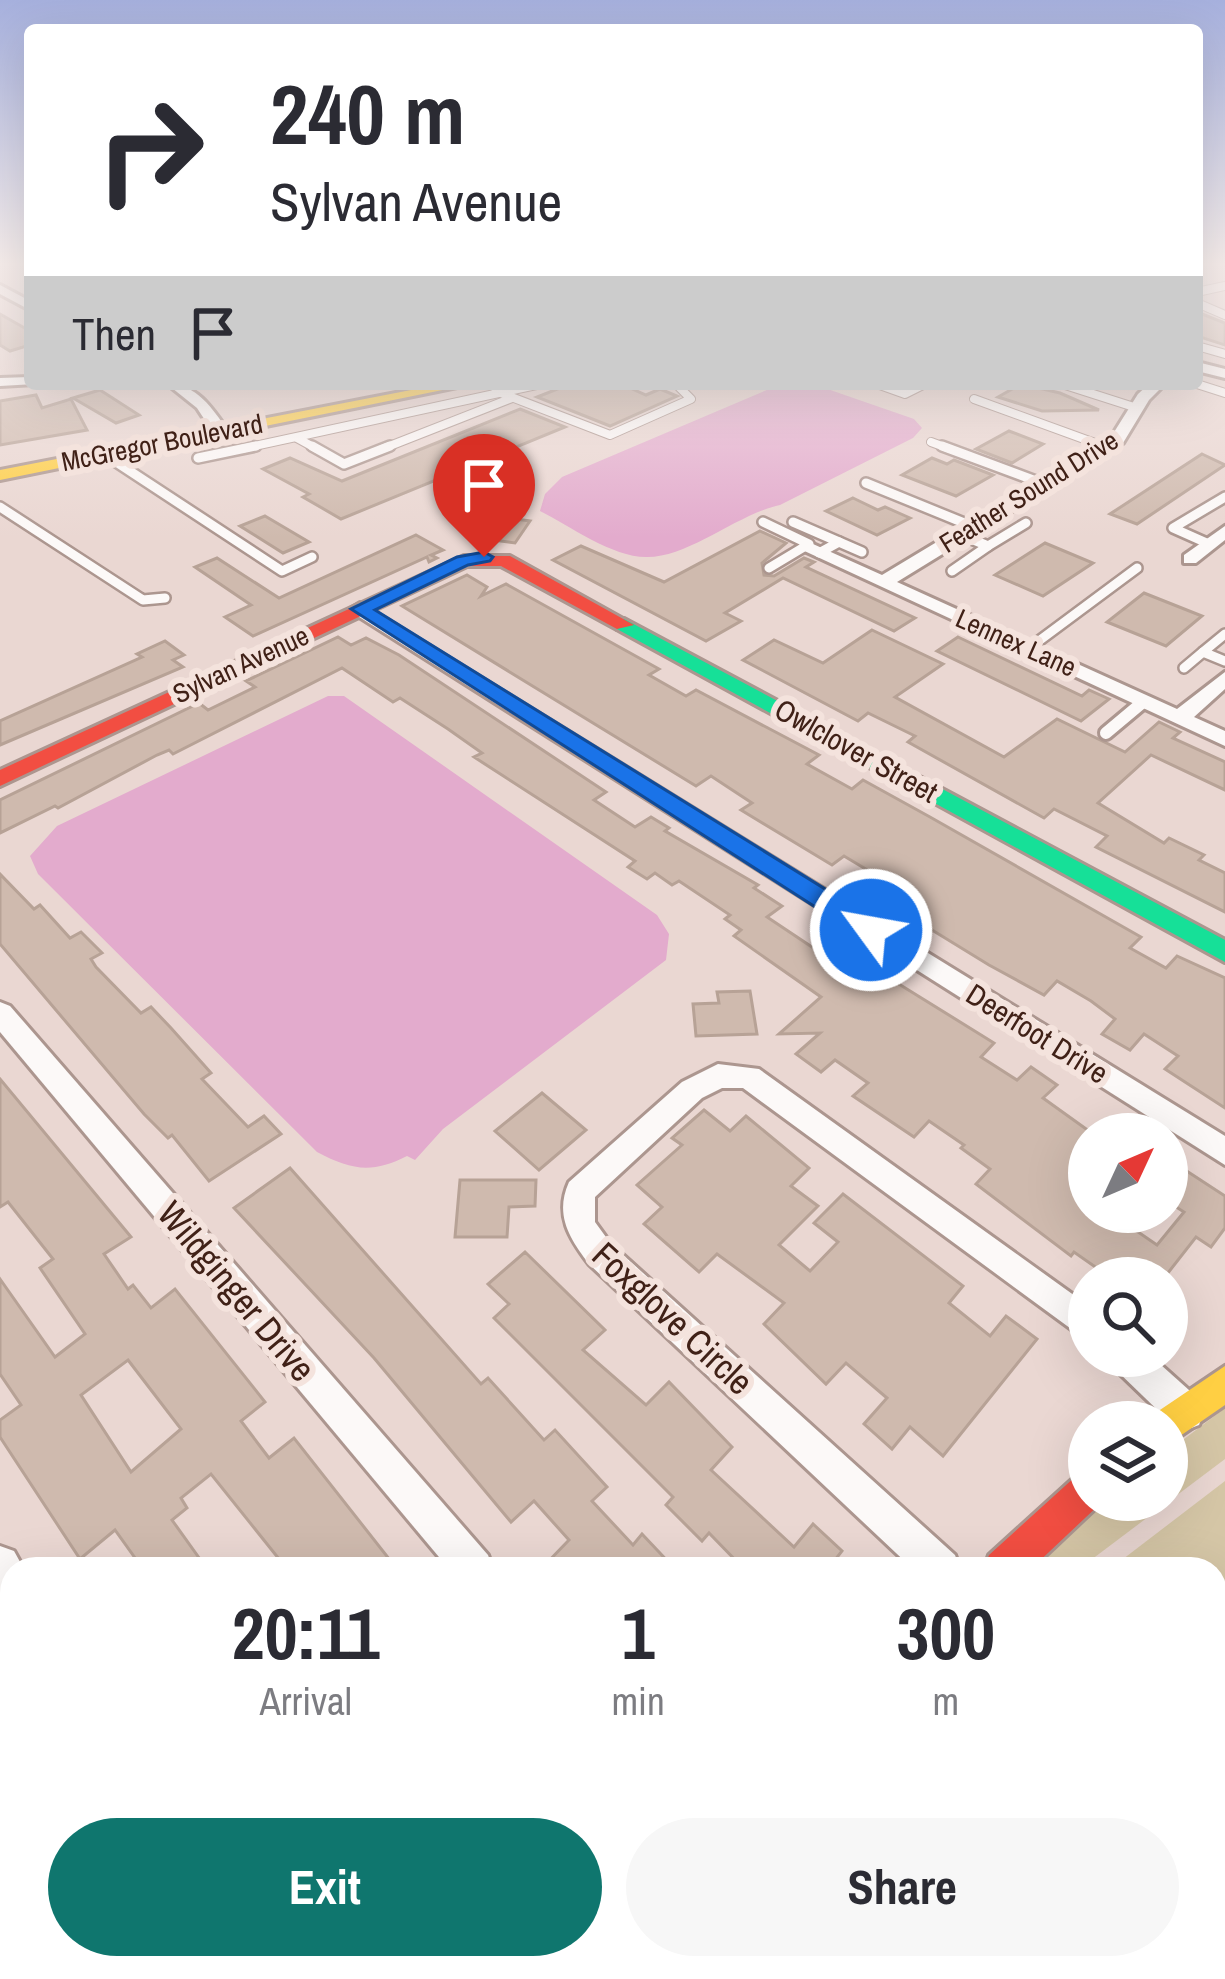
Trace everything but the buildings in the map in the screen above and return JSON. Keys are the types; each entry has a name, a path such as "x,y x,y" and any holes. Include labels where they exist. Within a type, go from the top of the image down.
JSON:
{"street":[{"path":"184,390 222,435"},
{"name":"McGregor Boulevard","path":"0,463 222,435 390,390"},
{"name":"McGregor Boulevard","path":"0,475 436,390"},
{"name":"Feather Sound Drive","path":"882,583 1106,447 1124,434 1153,390"},
{"path":"1190,559 1225,531"},
{"name":"Lennex Lane","path":"813,550 1225,739"},
{"name":"Sylvan Avenue","path":"0,779 464,561 484,557"},
{"name":"Owlclover Street","path":"484,557 505,560 1225,952"},
{"name":"Deerfoot Drive","path":"360,609 1225,1152"},
{"path":"1180,718 1225,678"},
{"name":"Wildginger Drive","path":"0,1012 464,1557"},
{"name":"Foxglove Circle","path":"928,1557 600,1254 579,1226 580,1192 692,1090 718,1076 749,1077 1068,1311"},
{"path":"1143,1377 1162,1401"},
{"path":"1188,1412 1225,1383"},
{"path":"1017,1557 1068,1510"}],"lane":[{"path":"497,390 587,430 610,435 692,399 682,390"},
{"path":"198,458 222,435 297,439 514,390"},
{"path":"1081,390 1137,408"},
{"path":"297,439 344,464 512,398"},
{"path":"974,399 1106,447"},
{"path":"931,442 1044,484"},
{"path":"104,454 282,571 312,557"},
{"path":"866,482 968,531 988,546"},
{"path":"1209,544 1173,528 1225,497"},
{"path":"0,507 143,600 165,598"},
{"path":"763,522 813,550"},
{"path":"793,522 862,552"},
{"path":"952,571 1027,523"},
{"path":"769,568 839,542"},
{"path":"1028,649 1137,568"},
{"path":"1184,668 1225,634"},
{"path":"1203,652 1225,661"},
{"path":"1106,733 1143,702"}],"shaded area":[{"path":"767,390 830,390 914,419 922,428 913,438 780,505 662,555 619,552 540,511 545,494 562,477"},
{"path":"328,696 344,696 657,915 669,934 666,960 443,1129 415,1160 407,1156 383,1166 351,1166 317,1152 38,874 30,856 57,826"},
{"path":"1225,1408 1225,1459 1188,1487 1188,1436"},
{"path":"1225,1481 1225,1557 1126,1557 1173,1521 1188,1521 1188,1509"},
{"path":"1086,1521 1143,1521 1095,1557 1048,1557"}],"traffic: fast":[{"path":"624,625 1225,952"}],"traffic: slow":[{"path":"0,475 434,390"},
{"path":"1188,1411 1225,1383"}],"traffic: jam":[{"path":"0,779 464,561 504,560 624,625"},
{"path":"1016,1557 1068,1509"}],"route":[{"path":"484,557 464,561 360,609 871,930"}]}
